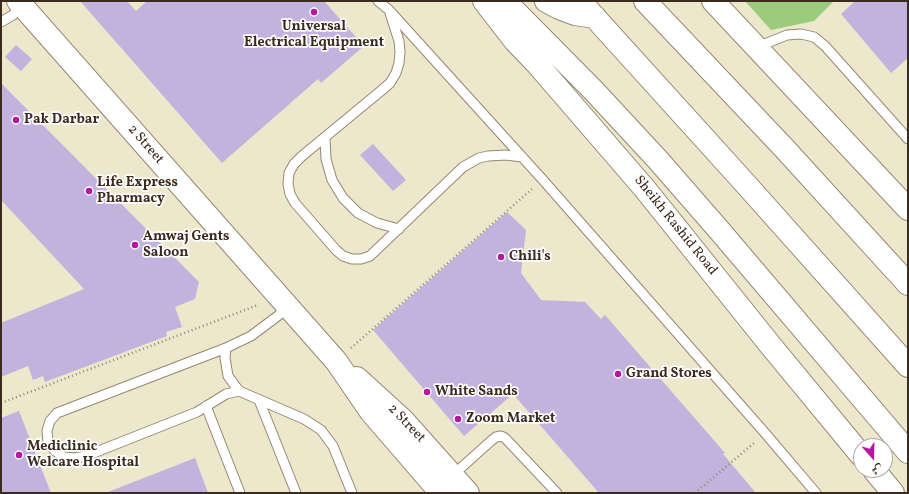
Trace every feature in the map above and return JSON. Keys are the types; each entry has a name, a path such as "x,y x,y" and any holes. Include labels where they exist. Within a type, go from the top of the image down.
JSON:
{"main road":[{"name":"Sheikh Rashid Road","path":"484,1 515,41 538,65 646,189 771,346 853,444"},
{"path":"505,1 594,91 663,165 908,452"},
{"path":"546,1 575,14 595,17"},
{"path":"580,1 908,366"},
{"path":"645,1 784,148 908,284"},
{"path":"713,1 908,209"},
{"name":"2 Street","path":"20,4 336,362 371,412 441,493"},
{"name":"2 Street","path":"336,362 360,380 403,420 468,493"},
{"path":"881,478 893,493"}],"lane":[{"path":"378,1 389,10 543,180 816,493"},
{"path":"385,1 399,41 399,63 396,73 390,83 302,156 294,164 289,173 288,184 290,194 295,203 336,250 343,256 352,259 361,259 370,256 463,167 479,158 497,155 522,157"},
{"path":"1,22 12,15 20,4"},
{"path":"756,48 788,35 801,34 814,38 825,46 908,138"},
{"path":"325,138 326,159 332,180 343,198 358,213 377,223 399,229"},
{"path":"240,391 226,394 197,412 80,457 64,457 55,451 48,442 47,431 50,421 57,413 226,348 251,336 279,315 283,301"},
{"path":"226,348 225,358 228,376 240,391 304,418 321,430 333,446 352,493"},
{"path":"259,400 296,493"},
{"path":"206,406 240,493"},
{"path":"453,476 492,440 501,436 506,438 557,493"}],"path":[{"path":"336,362 543,180"},
{"path":"1,403 283,301"},
{"path":"695,493 765,433"}],"green space":[{"path":"745,1 834,1 814,21 771,30"}],"building":[{"path":"80,1 127,1 136,11 147,1 324,1 364,46 321,83 318,79 222,163"},
{"path":"855,1 908,1 908,58 891,73 841,14"},
{"path":"16,45 32,59 21,71 5,57"},
{"path":"1,83 199,282 195,299 175,307 182,327 166,332 167,336 45,382 43,376 33,380 28,366 1,377 1,323 84,289 1,200"},
{"path":"373,144 406,180 393,191 360,155"},
{"path":"507,212 526,230 521,273 541,300 585,302 601,319 605,315 725,453 723,454 756,493 599,493 513,394 464,436 373,330"},
{"name":"Mediclinic Welcare Hospital","path":"19,411 51,493 1,493 1,418"},
{"name":"Mediclinic Welcare Hospital","path":"195,458 208,493 108,493 108,492"}],"place":[{"name":"Universal Electrical Equipment","path":"314,12"},
{"name":"Pak Darbar","path":"16,120"},
{"name":"Life Express Pharmacy","path":"89,191"},
{"name":"Amwaj Gents Saloon","path":"135,245"},
{"name":"Chili's","path":"501,257"},
{"name":"Grand Stores","path":"618,374"},
{"name":"White Sands","path":"427,392"},
{"name":"Zoom Market","path":"458,419"},
{"name":"Mediclinic Welcare Hospital","path":"19,455"}]}
